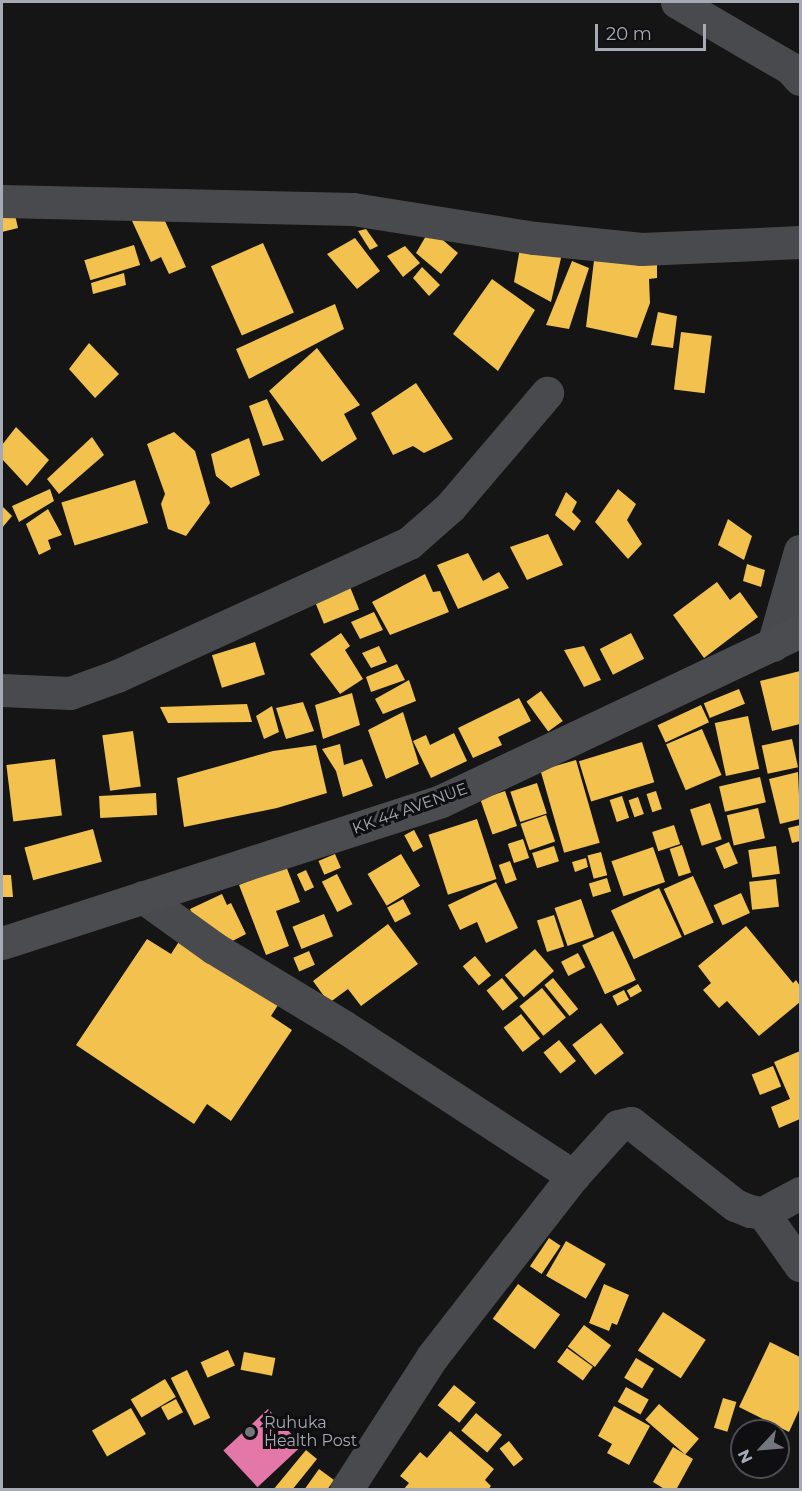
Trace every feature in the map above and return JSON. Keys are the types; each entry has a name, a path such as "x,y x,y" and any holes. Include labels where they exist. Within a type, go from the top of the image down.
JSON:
{"main road":[{"name":"KK 44 AVENUE","path":"2,943 441,801 787,638"}],"street":[{"path":"677,2 790,68 801,79"},
{"path":"2,201 353,209 535,238 641,249 801,242"},
{"path":"2,690 70,693 117,676 409,543 450,507 547,393"},
{"path":"787,638 801,551"},
{"path":"143,897 214,948 343,1026 573,1176"},
{"path":"346,1490 432,1357 573,1176 618,1126 631,1123 735,1205 763,1213 801,1264"},
{"path":"763,1213 801,1193"}],"building: Homes":[{"path":"10,193 18,228 2,232 2,194"},
{"path":"154,197 186,267 169,274 161,257 151,262 127,210"},
{"path":"366,229 378,246 370,250 358,231"},
{"path":"430,229 458,253 441,274 416,253"},
{"path":"523,231 566,236 551,302 514,282"},
{"path":"355,238 380,271 357,289 327,254"},
{"path":"263,243 294,312 242,336 211,266"},
{"path":"134,245 140,265 90,280 84,260"},
{"path":"405,246 420,263 403,277 387,256"},
{"path":"595,252 657,259 657,278 649,279 650,303 637,338 586,327"},
{"path":"572,261 589,268 569,329 546,325"},
{"path":"422,267 440,285 429,296 413,278"},
{"path":"124,273 126,285 93,294 91,283"},
{"path":"492,279 535,310 498,371 453,334"},
{"path":"335,304 344,329 249,379 236,349"},
{"path":"658,312 677,316 673,348 651,345"},
{"path":"681,332 712,336 705,393 674,390"},
{"path":"89,343 119,374 95,398 69,369"},
{"path":"317,348 360,405 344,414 357,439 322,462 269,391"},
{"path":"416,383 453,439 424,453 413,446 393,455 371,413"},
{"path":"267,399 284,440 263,446 249,406"},
{"path":"16,427 49,460 27,486 2,459 2,445"},
{"path":"174,432 195,451 210,503 186,536 168,529 161,504 165,494 147,444"},
{"path":"92,437 104,455 59,494 47,479"},
{"path":"249,438 260,475 231,488 216,476 211,454"},
{"path":"135,480 148,523 75,546 61,503"},
{"path":"50,489 54,501 19,522 12,506"},
{"path":"618,489 636,504 627,520 642,544 628,559 595,522"},
{"path":"566,492 577,502 572,512 581,521 574,531 555,515"},
{"path":"2,506 12,516 2,528"},
{"path":"48,509 62,535 48,540 51,549 39,555 26,524"},
{"path":"728,519 752,536 744,560 718,545"},
{"path":"548,534 563,565 527,580 510,547"},
{"path":"468,553 483,581 499,572 509,588 458,609 437,565"},
{"path":"747,564 765,570 761,587 743,581"},
{"path":"425,574 433,592 440,591 449,612 390,635 372,602"},
{"path":"346,577 359,609 324,624 311,591"},
{"path":"717,582 730,600 740,592 758,617 704,658 673,615"},
{"path":"374,612 383,630 360,639 351,622"},
{"path":"341,633 350,646 345,650 363,679 340,694 310,654"},
{"path":"631,633 644,659 613,675 600,649"},
{"path":"255,642 265,675 222,688 212,655"},
{"path":"379,646 387,662 371,668 362,653"},
{"path":"584,646 601,680 584,687 564,650"},
{"path":"397,664 405,680 371,692 366,677"},
{"path":"800,671 800,724 772,731 760,681"},
{"path":"409,680 416,701 383,714 375,699"},
{"path":"739,689 745,704 710,718 704,703"},
{"path":"541,691 563,721 548,732 526,702"},
{"path":"352,693 360,725 323,739 315,705"},
{"path":"519,698 531,721 498,737 502,745 473,758 458,728"},
{"path":"303,702 314,731 286,739 276,708"},
{"path":"247,704 252,722 168,723 160,707"},
{"path":"701,705 709,722 666,743 657,725"},
{"path":"272,706 279,732 264,739 256,716"},
{"path":"403,712 419,764 386,779 368,730"},
{"path":"748,716 759,769 726,776 715,723"},
{"path":"702,729 722,775 686,790 666,744"},
{"path":"133,731 141,786 110,791 102,735"},
{"path":"454,733 467,761 431,778 413,741 426,735 430,745"},
{"path":"792,739 798,767 768,774 762,745"},
{"path":"642,742 654,782 591,801 579,761"},
{"path":"340,744 344,765 362,759 373,786 343,797 336,771 322,749"},
{"path":"316,745 327,793 277,808 184,827 177,778 273,751"},
{"path":"55,759 62,816 13,822 6,765"},
{"path":"576,760 600,843 564,853 540,770"},
{"path":"798,772 800,819 780,824 769,779"},
{"path":"760,777 766,802 725,812 719,786"},
{"path":"537,783 547,813 520,822 510,792"},
{"path":"505,791 517,826 492,834 480,799"},
{"path":"656,791 662,809 652,812 646,794"},
{"path":"156,793 157,815 100,818 99,796"},
{"path":"622,796 629,818 617,822 610,800"},
{"path":"638,797 644,814 634,817 629,800"},
{"path":"710,803 722,839 702,846 690,809"},
{"path":"758,808 765,838 734,845 727,815"},
{"path":"546,815 555,841 530,850 520,824"},
{"path":"477,819 496,879 448,895 428,835"},
{"path":"674,825 680,844 658,851 652,832"},
{"path":"800,825 800,841 792,843 788,828"},
{"path":"93,829 102,862 33,880 24,847"},
{"path":"414,830 423,847 413,852 404,835"},
{"path":"523,839 529,858 514,863 508,844"},
{"path":"729,842 738,863 724,869 715,848"},
{"path":"682,845 691,873 679,877 670,849"},
{"path":"554,846 559,861 537,868 532,853"},
{"path":"776,846 780,874 752,878 748,850"},
{"path":"653,847 665,882 623,896 611,861"},
{"path":"601,852 607,875 594,879 587,856"},
{"path":"335,854 341,868 324,875 318,861"},
{"path":"401,854 420,886 387,906 368,874"},
{"path":"586,858 588,867 575,872 572,862"},
{"path":"510,861 517,880 506,884 499,865"},
{"path":"286,866 300,902 276,911 289,946 266,955 239,885"},
{"path":"306,870 314,887 305,891 297,874"},
{"path":"337,874 352,904 337,912 322,882"},
{"path":"2,875 11,875 13,897 2,897"},
{"path":"693,876 714,923 685,936 664,889"},
{"path":"607,878 611,891 593,897 589,884"},
{"path":"776,879 779,907 752,910 749,882"},
{"path":"496,882 518,928 486,943 477,922 460,930 448,905"},
{"path":"659,888 682,937 634,959 611,910"},
{"path":"741,893 750,913 723,925 714,905"},
{"path":"222,894 227,905 231,903 246,934 219,948 201,935 190,909"},
{"path":"403,899 411,914 395,922 387,907"},
{"path":"581,899 594,937 568,946 555,908"},
{"path":"324,914 333,936 301,949 292,927"},
{"path":"554,915 564,946 547,952 537,921"},
{"path":"388,924 418,964 361,1006 348,989 329,1003 313,981"},
{"path":"746,926 793,983 796,980 800,986 800,1002 759,1036 727,1001 719,1008 703,990 711,983 698,966"},
{"path":"613,931 636,980 605,994 582,945"},
{"path":"147,939 171,954 180,940 278,1005 271,1016 292,1030 231,1121 207,1104 194,1124 76,1045"},
{"path":"535,949 554,971 524,997 505,975"},
{"path":"309,951 315,965 299,971 293,958"},
{"path":"578,953 585,967 568,976 561,962"},
{"path":"475,956 491,975 479,985 463,966"},
{"path":"502,978 518,998 503,1011 486,991"},
{"path":"553,978 578,1009 570,1016 544,985"},
{"path":"638,984 642,991 631,997 627,990"},
{"path":"542,988 566,1018 543,1036 519,1006"},
{"path":"624,990 629,1000 617,1006 612,996"},
{"path":"521,1014 540,1038 523,1052 504,1028"},
{"path":"601,1023 624,1053 595,1075 572,1045"},
{"path":"559,1040 576,1061 560,1074 543,1053"},
{"path":"800,1051 800,1119 779,1128 771,1107 790,1099 774,1062"},
{"path":"773,1066 781,1086 760,1095 752,1075"},
{"path":"549,1238 561,1246 542,1274 530,1266"},
{"path":"566,1241 606,1264 586,1299 546,1276"},
{"path":"518,1284 560,1315 535,1349 493,1319"},
{"path":"604,1284 629,1295 617,1325 612,1323 609,1331 589,1323"},
{"path":"663,1312 706,1340 681,1378 638,1351"},
{"path":"584,1325 611,1345 595,1367 568,1347"},
{"path":"770,1342 800,1357 800,1408 790,1430 790,1419 763,1419 739,1407"},
{"path":"567,1348 593,1367 583,1381 557,1362"},
{"path":"228,1350 235,1366 208,1378 201,1362"},
{"path":"244,1352 275,1358 272,1376 241,1370"},
{"path":"636,1358 654,1369 642,1389 624,1378"},
{"path":"187,1370 210,1418 194,1426 171,1378"},
{"path":"165,1379 176,1397 142,1418 131,1400"},
{"path":"454,1385 476,1403 459,1423 438,1405"},
{"path":"626,1387 649,1400 640,1414 618,1402"},
{"path":"723,1398 736,1402 727,1432 714,1428"},
{"path":"176,1399 183,1412 168,1420 161,1407"},
{"path":"659,1404 699,1439 685,1455 645,1420"},
{"path":"614,1406 650,1426 629,1465 607,1453 612,1444 598,1436"},
{"path":"131,1408 146,1434 107,1456 92,1430"},
{"path":"476,1413 502,1435 487,1452 461,1431"},
{"path":"450,1431 494,1469 485,1480 491,1486 488,1490 403,1490 409,1483 400,1476 420,1452 427,1458"},
{"path":"509,1441 523,1459 514,1467 500,1448"},
{"path":"673,1447 693,1459 676,1490 666,1490 653,1482"},
{"path":"306,1450 317,1459 292,1490 273,1490"},
{"path":"319,1469 334,1480 327,1490 304,1490"}],"building: Health":[{"path":"268,1409 302,1446 257,1487 223,1451"}],"place":[{"name":"Ruhuka Health Post","path":"250,1432"}]}
